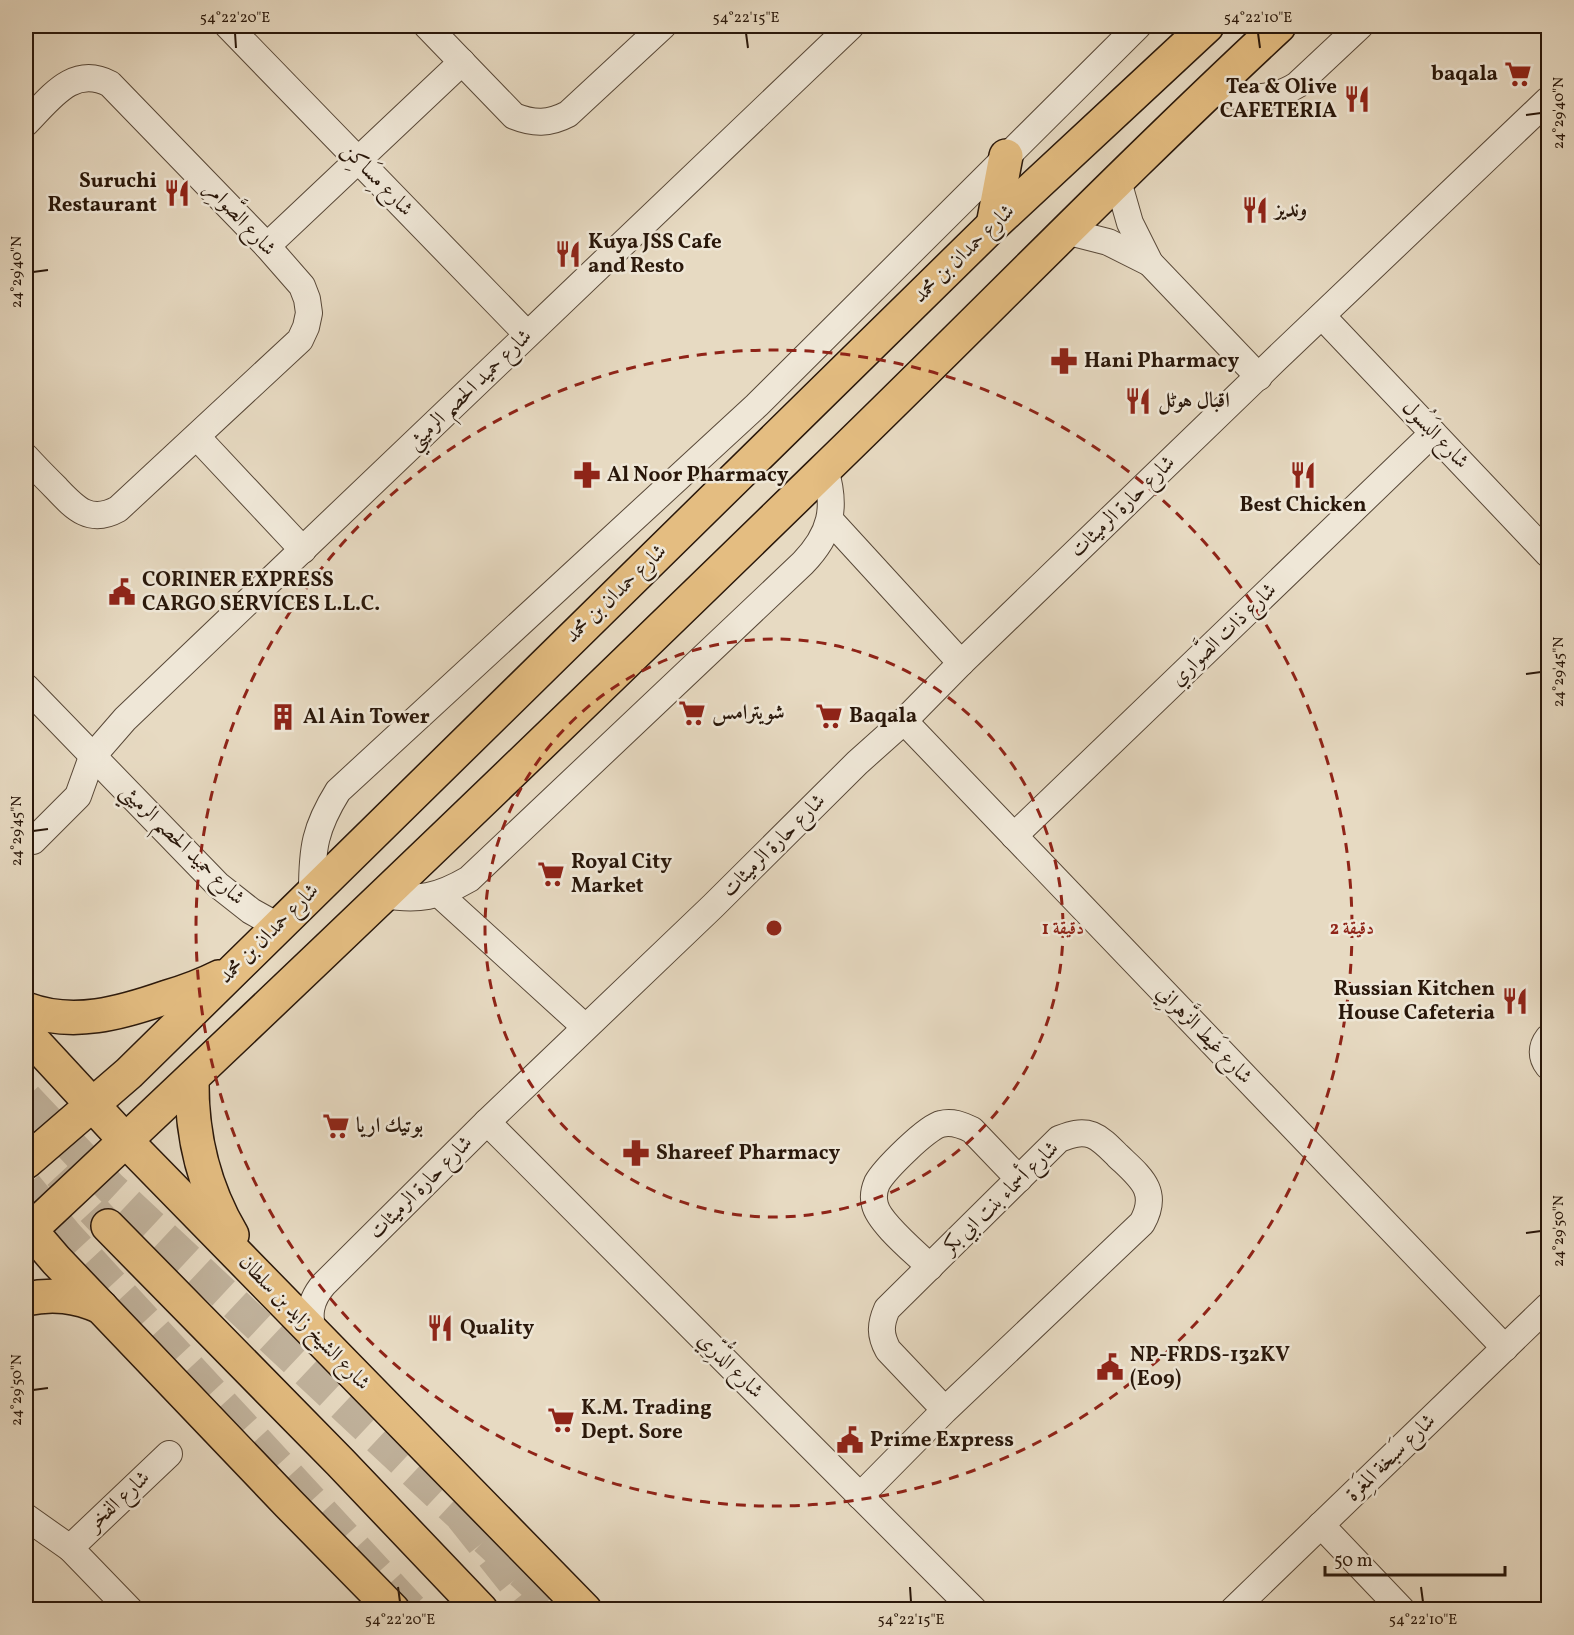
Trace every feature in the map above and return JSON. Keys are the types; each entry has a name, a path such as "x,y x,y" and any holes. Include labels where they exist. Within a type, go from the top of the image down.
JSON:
{"main road":[{"name":"شارع حمدان بن محمد","path":"27,1158 93,1105 243,962 312,891 993,225 1207,26"},
{"path":"393,1610 27,1230 192,1078 383,895 825,469 1207,92 1279,26"},
{"path":"993,225 1006,156"},
{"path":"26,1009 55,1016 96,1017 177,994 216,979 243,962"},
{"name":"شارع الشيخ زايد بن سلطان","path":"26,1034 315,1336 585,1610"},
{"path":"192,1078 193,1123 206,1182 221,1217 241,1250 264,1281"},
{"path":"27,1158 46,1174 59,1180 86,1177"},
{"path":"108,1226 340,1462 481,1610"},
{"path":"26,1299 63,1295 82,1298 101,1306"}],"street":[{"name":"شارع مِسَاكِن","path":"228,26 527,334"},
{"path":"427,26 514,116 534,122 555,121 568,114 663,26"},
{"name":"شارع حميد الحصم الرميثي","path":"33,841 78,796 92,757 125,719 851,26"},
{"path":"312,891 315,839 324,814 338,791 757,405 1138,26"},
{"path":"1207,92 1258,99 1285,93 1298,85 1360,26"},
{"path":"267,246 462,62"},
{"name":"شارع الصَّوامِر","path":"26,123 66,85 84,78 102,80 117,91 267,246 302,286 308,299 309,314 306,327 294,345 118,509 102,515 92,515 75,508 29,469"},
{"name":"شارع حارة الرميثات","path":"315,1336 310,1314 316,1292 487,1122 713,906 961,663 1548,100"},
{"path":"1118,181 1130,223 1150,262 1259,377"},
{"path":"1065,231 1108,242 1150,262"},
{"name":"شارع البَسُول","path":"1322,316 1548,554"},
{"name":"شارع ذات الصَّواري","path":"1014,836 1434,433"},
{"path":"197,437 303,550"},
{"path":"383,895 405,899 439,894 469,879 803,563 824,536 830,520 832,503 825,469"},
{"path":"830,520 961,663"},
{"name":"شارع حميد الحصم الرميثي","path":"26,687 218,885 260,917 278,926"},
{"name":"شارع غَيط الزَّهرانِي","path":"904,721 1505,1348"},
{"path":"439,894 585,1028"},
{"path":"1548,1038 1542,1051 1548,1066"},
{"name":"شارع الدُّرِّي","path":"487,1122 974,1610"},
{"path":"930,1267 879,1216 873,1198 879,1180 915,1143 931,1128 941,1124 962,1125 972,1130 1019,1179"},
{"name":"شارع أسماء بنت ابي بكر","path":"860,1496 945,1410 1135,1231 1148,1214 1149,1192 1144,1183 1109,1148 1091,1135 1081,1133 1059,1139 887,1309 881,1330 888,1350 945,1410"},
{"name":"شارع سَبخة المِغَرة","path":"1233,1610 1548,1306"},
{"name":"شارع الفخر","path":"70,1548 169,1454"},
{"name":"شارع الفخر","path":"26,1517 70,1548 130,1610"},
{"path":"1321,1525 1402,1610"}],"tunnel":[{"path":"26,1098 110,1187 562,1610"},
{"path":"26,1138 108,1226"},
{"path":"26,1186 67,1236 412,1610"},
{"path":"462,1517 524,1595 539,1610"}],"place":[{"name":"baqala","path":"1518,74"},
{"name":"Tea & Olive CAFETERIA","path":"1357,99"},
{"name":"Suruchi Restaurant","path":"177,193"},
{"name":"ونديز","path":"1255,210"},
{"name":"Kuya JSS Cafe and Resto","path":"568,254"},
{"name":"Hani Pharmacy","path":"1064,361"},
{"name":"اقبال ہوٹل","path":"1138,401"},
{"name":"Al Noor Pharmacy","path":"587,475"},
{"name":"Best Chicken","path":"1303,475"},
{"name":"CORINER EXPRESS CARGO SERVICES L.L.C.","path":"122,592"},
{"name":"شويترامس","path":"692,713"},
{"name":"Baqala","path":"829,716"},
{"name":"Al Ain Tower","path":"283,717"},
{"name":"Royal City Market","path":"551,874"},
{"name":"Russian Kitchen House Cafeteria","path":"1515,1001"},
{"name":"بوتيك اريا","path":"336,1126"},
{"name":"Shareef Pharmacy","path":"636,1153"},
{"name":"Quality","path":"440,1328"},
{"name":"NP-FRDS-132KV (E09)","path":"1110,1367"},
{"name":"K.M. Trading Dept. Sore","path":"561,1420"},
{"name":"Prime Express","path":"850,1440"}]}
